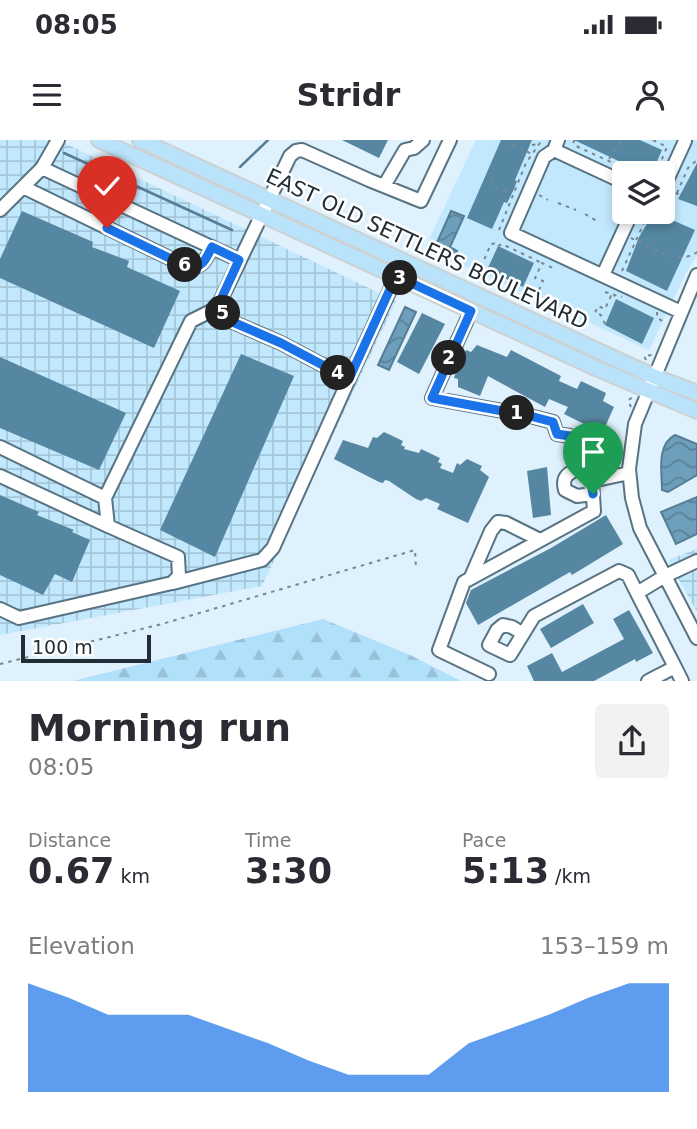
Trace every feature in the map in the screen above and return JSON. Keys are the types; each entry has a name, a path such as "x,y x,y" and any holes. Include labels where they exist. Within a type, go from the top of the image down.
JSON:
{"main road":[{"name":"EAST OLD SETTLERS BOULEVARD","path":"99,140 471,311 697,411"},
{"name":"EAST OLD SETTLERS BOULEVARD","path":"140,140 655,377 697,393"}],"street":[{"path":"0,209 42,168 58,140"},
{"path":"384,186 405,150 414,148 423,140"},
{"path":"108,526 105,498 191,321 217,308 290,156 302,150 421,201 450,140"},
{"path":"675,161 684,140 697,146"},
{"path":"612,176 556,145 544,158 511,233 681,312"},
{"path":"42,168 239,260"},
{"path":"23,187 190,268 198,268 204,263 212,247"},
{"path":"603,275 626,224"},
{"path":"697,275 635,424 629,473 640,528 697,638"},
{"path":"0,609 19,618 262,560 273,548 396,276"},
{"path":"217,308 235,323 281,343 349,379"},
{"path":"471,311 432,398 553,422 557,434 570,436 582,444 580,458 592,487 594,511 464,582 439,650 489,674"},
{"path":"0,447 105,498"},
{"path":"583,467 565,476 562,481 565,490 577,496 592,487 629,473"},
{"path":"0,476 178,557 179,576 172,583"},
{"path":"471,577 491,531 498,522 506,523 540,540"},
{"path":"637,593 697,561"},
{"path":"523,634 534,616 619,571 628,575 682,681"},
{"path":"648,681 674,667"}],"path":[{"path":"499,230 525,162 542,140"},
{"path":"575,140 573,143 576,146 612,163"},
{"path":"608,161 620,140"},
{"path":"653,140 667,148 661,161"},
{"path":"532,145 539,144"},
{"path":"506,149 516,145 532,154"},
{"path":"675,197 688,168 697,160"},
{"path":"491,180 499,190 513,193"},
{"path":"535,193 548,200"},
{"path":"558,203 576,210"},
{"path":"585,214 597,220"},
{"path":"621,276 643,224"},
{"path":"629,238 672,257 691,257 697,252"},
{"path":"481,267 491,244 553,268"},
{"path":"486,256 492,258"},
{"path":"539,290 543,281 535,278 542,263"},
{"path":"605,292 623,297"},
{"path":"605,324 601,315 595,313 598,306 605,309 615,294"},
{"path":"610,300 615,302"},
{"path":"0,664 162,624 415,551 416,568"}],"shaded area":[{"path":"0,140 58,140 396,301 262,586 0,635"},
{"path":"476,140 697,140 697,255 649,350 425,248"},
{"path":"697,549 697,612 668,560"}],"green space":[{"path":"323,619 410,655 461,681 73,681"}],"water":[{"path":"451,211 464,216 450,247 457,251 455,256 435,247"},
{"path":"405,307 416,312 389,370 378,365"},
{"path":"675,435 697,444 697,475 668,492 662,490 661,460 665,445"},
{"path":"697,497 697,534 676,544 661,512"}],"building":[{"path":"342,140 388,140 379,158"},
{"path":"501,140 532,140 515,180 514,189 507,203 504,202 492,229 467,218"},
{"path":"574,140 640,140 662,150 657,161 619,161"},
{"path":"697,163 697,206 678,199"},
{"path":"22,211 93,242 92,247 129,261 127,267 180,291 154,348 0,278 0,259"},
{"path":"675,221 695,230 667,291 626,271 647,224 675,224"},
{"path":"498,246 534,263 523,287 487,270"},
{"path":"616,299 654,318 642,344 605,325"},
{"path":"422,313 445,324 419,374 397,362"},
{"path":"477,345 507,357 511,350 561,376 559,381 577,389 581,381 606,393 603,401 614,407 605,427 595,422 592,428 564,414 568,407 549,399 545,407 488,376 480,396 458,387 458,379 454,378 457,368 466,350 471,352"},
{"path":"241,354 294,376 215,557 160,530"},
{"path":"0,357 126,413 99,470 0,428"},
{"path":"384,432 403,441 401,445 404,449 419,453 421,449 440,458 440,468 453,473 457,463 460,465 467,459 482,466 480,470 489,477 468,523 437,509 440,504 426,498 421,501 416,499 389,481 379,482 334,459 343,440 368,448 373,437 377,438"},
{"path":"547,467 551,515 533,518 527,471"},
{"path":"0,495 39,512 37,515 74,530 72,532 90,540 72,582 55,574 43,595 0,575"},
{"path":"606,515 623,544 572,575 570,572 478,625 466,603 471,590 551,548"},
{"path":"583,604 594,623 551,648 540,629"},
{"path":"629,610 653,653 636,662 635,659 594,681 534,681 527,666 552,653 562,672 624,639 613,619"}],"waterway":[{"path":"240,167 268,140"},
{"path":"64,153 232,230"}],"route":[{"path":"107,228 190,268 198,268 204,263 212,247 239,260 217,308 235,323 281,343 349,379 396,276 471,311 432,398 553,422 557,434 570,436 582,444 580,458 592,481 593,494"}]}
